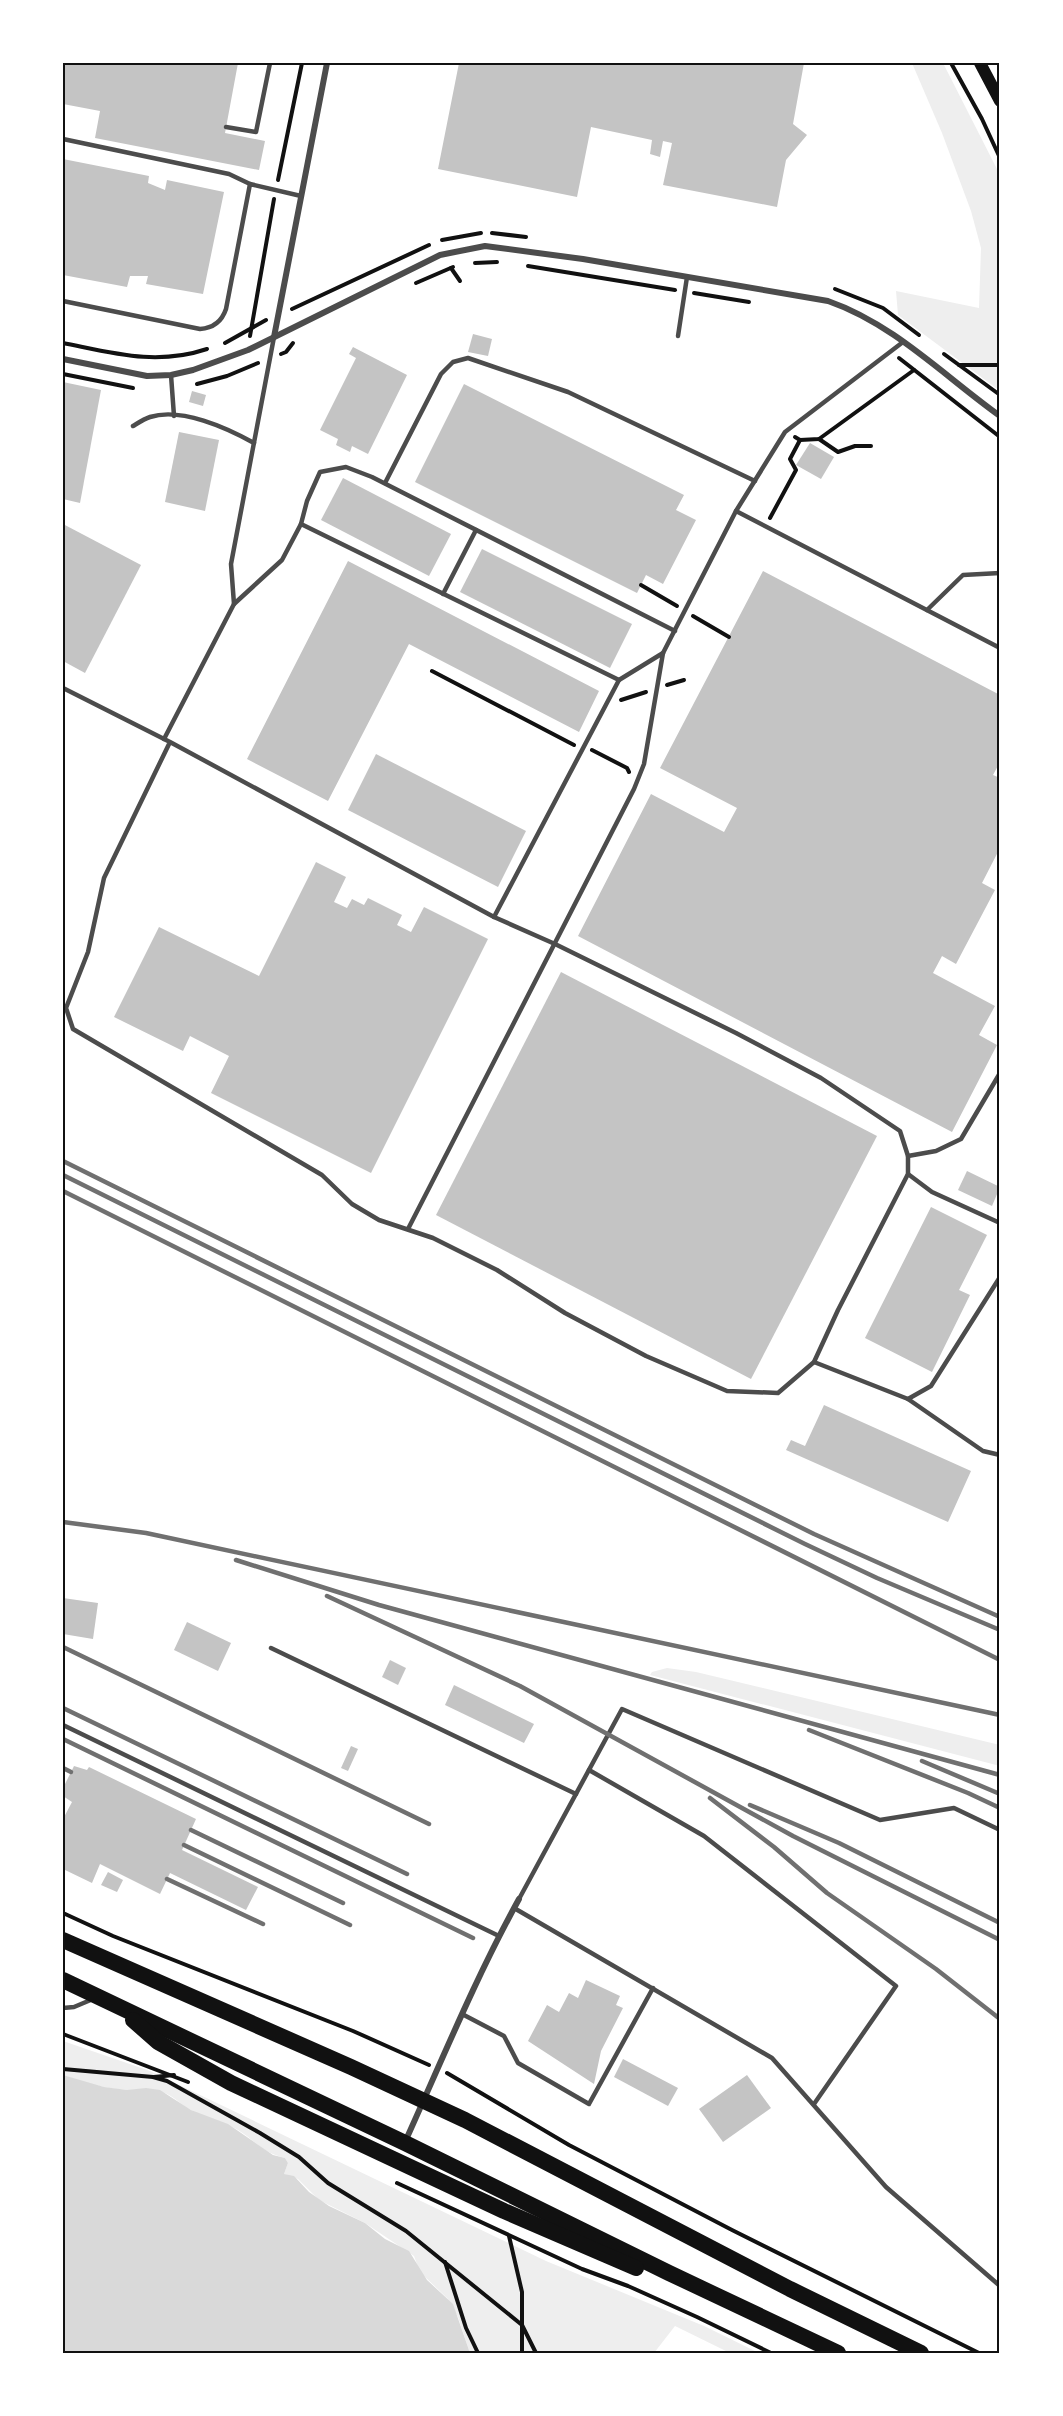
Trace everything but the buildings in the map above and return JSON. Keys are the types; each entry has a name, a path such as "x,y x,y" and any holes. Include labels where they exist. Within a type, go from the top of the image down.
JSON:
{"highway":[{"path":"63,1940 424,2101 790,2289 921,2353"},
{"path":"63,1980 838,2353"},
{"path":"119,2007 158,2042 231,2083 504,2211 638,2269 669,2273"}],"main road":[{"path":"980,63 1000,100"}],"street":[{"path":"274,337 327,63"},
{"path":"63,359 147,376 171,375 217,362 248,350 440,255 485,246 573,258 828,301 865,316 1000,416"},
{"path":"405,2143 462,2014 519,1899"}],"lane":[{"path":"226,127 256,132 270,63"},
{"path":"63,139 229,174 250,183 301,196"},
{"path":"63,302 200,329 219,322 226,309 250,183"},
{"path":"678,336 687,277"},
{"path":"234,604 231,564 274,337"},
{"path":"408,1229 634,789 644,764 663,653 736,512 785,432 903,342"},
{"path":"385,483 441,374 453,362 468,358 568,392 755,481"},
{"path":"171,375 174,416"},
{"path":"133,426 151,417 174,416 200,420 230,430 254,443"},
{"path":"63,688 167,740 494,917 555,944 736,1033 821,1078 900,1131 908,1156 908,1174 814,1362 778,1393 727,1391 646,1356 565,1312 497,1270 433,1238 379,1220 352,1204 322,1175 73,1029 66,1008 88,952 104,878 167,740 234,604 282,560 301,524 307,501 320,472 346,467 385,483 675,631"},
{"path":"736,512 1000,648"},
{"path":"301,524 620,680"},
{"path":"443,594 476,530"},
{"path":"927,610 963,575 1000,573"},
{"path":"494,917 620,680 663,653"},
{"path":"908,1156 936,1151 961,1139 1000,1073"},
{"path":"908,1174 932,1192 1000,1223"},
{"path":"908,1399 931,1386 1000,1276"},
{"path":"814,1362 908,1399 983,1451 1000,1455"},
{"path":"271,1647 576,1794"},
{"path":"519,1899 622,1709 880,1820 954,1808 1000,1830"},
{"path":"63,1725 499,1936"},
{"path":"589,1770 704,1836 896,1986 814,2104"},
{"path":"514,1908 772,2058 886,2187 1000,2286"},
{"path":"462,2014 504,2036 518,2063 589,2104 653,1988"},
{"path":"63,2008 74,2007 98,1997"}],"path":[{"path":"248,350 276,189 302,63"},
{"path":"951,63 982,119 1000,158"},
{"path":"440,241 474,233 500,233 535,238"},
{"path":"219,345 252,327 430,244"},
{"path":"468,264 504,263"},
{"path":"415,284 460,265"},
{"path":"526,266 754,303"},
{"path":"451,268 460,281"},
{"path":"830,288 841,290 883,308"},
{"path":"63,375 144,390 173,388 227,376 286,352 297,340"},
{"path":"63,343 141,358 166,358 211,348"},
{"path":"891,351 914,372 1000,437"},
{"path":"958,365 1000,365"},
{"path":"765,526 796,470 790,459 800,440 819,439 914,372"},
{"path":"819,439 838,452 855,446 871,446"},
{"path":"432,671 627,768 634,789"},
{"path":"606,704 684,680"},
{"path":"63,1913 114,1936 353,2031 462,2080 579,2151 980,2353"},
{"path":"63,2069 153,2077 174,2075"},
{"path":"153,2077 166,2081 260,2133 299,2157 328,2183 406,2231 522,2325 536,2353"},
{"path":"509,2236 522,2292 522,2353"},
{"path":"445,2261 466,2328 478,2353"}],"shaded area":[{"path":"912,63 943,63 1000,175 1000,391 898,315 896,291 979,308 981,248 971,211 942,133"},
{"path":"667,1668 696,1672 1000,1745 1000,1766 650,1675 652,1672"},
{"path":"63,2041 150,2071 546,2261 704,2326 759,2353 730,2353 675,2326 654,2353 470,2353 458,2317 448,2299 420,2272 414,2256 365,2223 319,2200 298,2179 284,2174 288,2163 285,2158 264,2149 232,2127 191,2110 162,2092 111,2088 63,2075"},
{"path":"63,2075 104,2087 160,2090 191,2110 228,2124 273,2155 285,2158 288,2163 284,2174 294,2176 309,2192 329,2206 365,2223 385,2239 409,2251 427,2280 453,2304 470,2353 63,2353"}],"railway":[{"path":"63,1161 814,1534 1000,1617"},
{"path":"63,1175 805,1544 877,1578 1000,1630"},
{"path":"63,1191 1000,1660"},
{"path":"63,1522 146,1533 1000,1715"},
{"path":"236,1560 379,1605 1000,1775"},
{"path":"327,1596 520,1686 793,1836 1000,1940"},
{"path":"63,1647 429,1824"},
{"path":"63,1708 407,1874"},
{"path":"809,1730 1000,1808"},
{"path":"63,1739 473,1938"},
{"path":"922,1761 1000,1794"},
{"path":"63,1768 71,1772"},
{"path":"710,1798 774,1847 827,1893 936,1969 1000,2019"},
{"path":"750,1805 839,1843 1000,1923"},
{"path":"191,1830 343,1903"},
{"path":"184,1845 350,1925"},
{"path":"167,1879 263,1924"}]}
